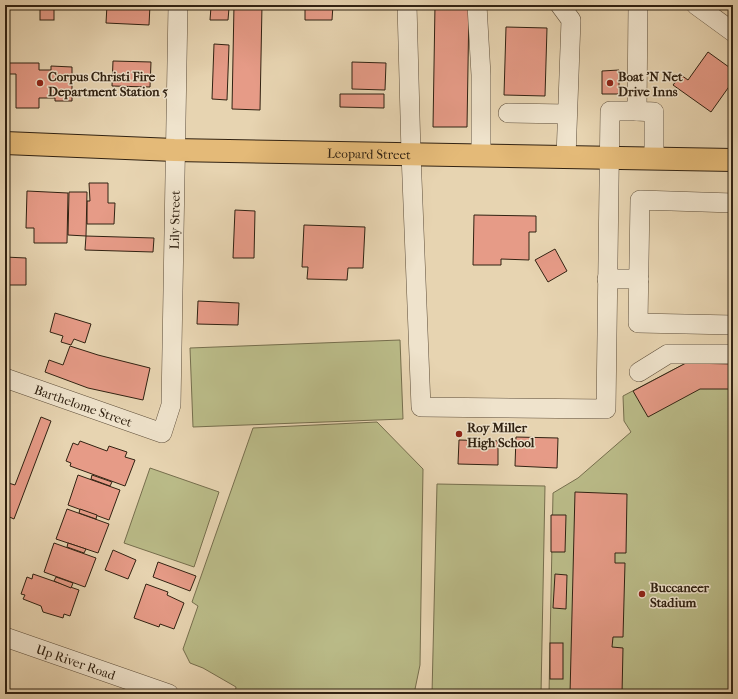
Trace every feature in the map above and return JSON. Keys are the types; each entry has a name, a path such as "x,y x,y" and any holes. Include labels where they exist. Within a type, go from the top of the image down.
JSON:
{"main road":[{"name":"Leopard Street","path":"5,143 174,150 411,153 733,160"}],"street":[{"name":"Lily Street","path":"162,433 171,405 174,150 178,5"},
{"path":"407,5 421,407 606,409 608,158 610,111 654,112 654,159"},
{"path":"478,5 481,75 481,155"},
{"path":"560,5 571,20 566,157"},
{"path":"637,111 638,5"},
{"path":"696,5 733,32"},
{"path":"704,5 733,21"},
{"path":"508,113 567,114"},
{"path":"733,202 640,200 638,323 733,325"},
{"path":"607,279 639,279"},
{"path":"638,372 668,354 733,354"},
{"name":"Barthelome Street","path":"5,378 162,433"},
{"name":"Up River Road","path":"5,637 169,694"}],"green space":[{"path":"400,340 403,419 193,427 190,348"},
{"name":"Buccaneer Stadium","path":"686,363 733,364 733,694 549,694 553,493 578,478 631,432 624,421 623,396"},
{"path":"377,422 423,469 420,665 414,694 235,694 236,687 203,668 190,663 183,649 198,606 192,602 253,428"},
{"path":"150,468 219,492 194,567 124,543"},
{"path":"437,484 545,486 541,694 432,694"}],"building":[{"path":"40,5 54,5 54,20 40,20"},
{"path":"107,5 150,5 149,25 106,23"},
{"path":"234,5 262,5 260,110 232,109"},
{"path":"305,5 333,5 332,20 305,20"},
{"path":"435,5 469,5 467,127 433,127"},
{"path":"211,7 229,8 228,20 210,20"},
{"path":"506,27 547,28 545,96 504,95"},
{"path":"214,44 229,45 227,100 212,99"},
{"path":"708,52 733,70 733,81 711,112 673,85 681,75 688,80"},
{"path":"113,61 151,62 150,87 112,86"},
{"path":"352,62 386,63 385,90 352,89"},
{"path":"7,63 39,63 39,70 51,70 51,66 72,67 72,101 55,101 55,98 39,98 39,108 16,108 16,74 7,74"},
{"name":"Boat 'N Net Drive Inns","path":"619,70 619,94 602,94 602,71"},
{"path":"340,94 384,94 384,108 340,107"},
{"path":"89,183 108,183 108,203 115,203 114,224 87,224 87,201 90,201"},
{"path":"27,191 68,193 67,243 34,243 34,228 26,228"},
{"path":"69,192 87,192 86,236 68,235"},
{"path":"235,210 255,211 254,258 233,258"},
{"path":"474,215 536,216 536,232 529,232 529,260 501,259 501,265 473,265"},
{"path":"304,225 365,227 363,268 348,268 347,280 307,279 308,267 302,267"},
{"path":"86,236 154,238 153,252 85,250"},
{"path":"555,249 567,271 548,282 535,260"},
{"path":"5,257 26,258 26,285 5,285"},
{"path":"198,301 239,303 238,325 197,324"},
{"path":"55,313 91,324 85,343 74,339 71,345 61,342 63,336 50,332"},
{"path":"70,346 98,355 150,368 143,400 88,388 45,372 49,360 63,365"},
{"path":"686,363 733,364 733,391 731,389 700,389 648,417 633,391"},
{"path":"41,417 51,421 14,519 5,515 9,502 5,501 5,482 15,485"},
{"path":"516,437 558,438 557,468 515,466"},
{"path":"459,440 498,441 498,465 458,464"},
{"path":"80,441 107,451 109,446 127,452 125,457 135,460 125,486 70,466 71,463 66,461 73,443 78,445"},
{"path":"78,475 120,490 109,520 68,505"},
{"path":"92,475 112,482 110,486 91,479"},
{"path":"575,492 627,494 626,553 615,553 615,563 625,563 623,637 613,637 612,647 623,648 622,694 570,694"},
{"path":"67,509 109,524 98,553 56,539"},
{"path":"80,509 97,515 96,519 79,513"},
{"path":"551,515 566,515 565,552 551,552"},
{"path":"54,543 96,558 85,587 44,572"},
{"path":"68,543 86,549 84,553 67,547"},
{"path":"113,550 136,560 128,579 105,570"},
{"path":"158,562 196,576 190,591 153,577"},
{"path":"33,574 79,590 70,616 64,614 63,618 43,612 41,606 23,599 25,595 21,594 27,577 32,579"},
{"path":"555,574 567,575 566,609 553,608"},
{"path":"56,577 73,583 71,588 54,581"},
{"path":"146,584 168,592 167,595 184,603 174,629 160,624 159,627 134,618"},
{"path":"550,643 563,643 563,679 550,679"}],"place":[{"name":"Corpus Christi Fire Department Station 5","path":"40,83"},
{"name":"Boat 'N Net Drive Inns","path":"610,83"},
{"name":"Roy Miller High School","path":"459,434"},
{"name":"Buccaneer Stadium","path":"642,594"}]}
